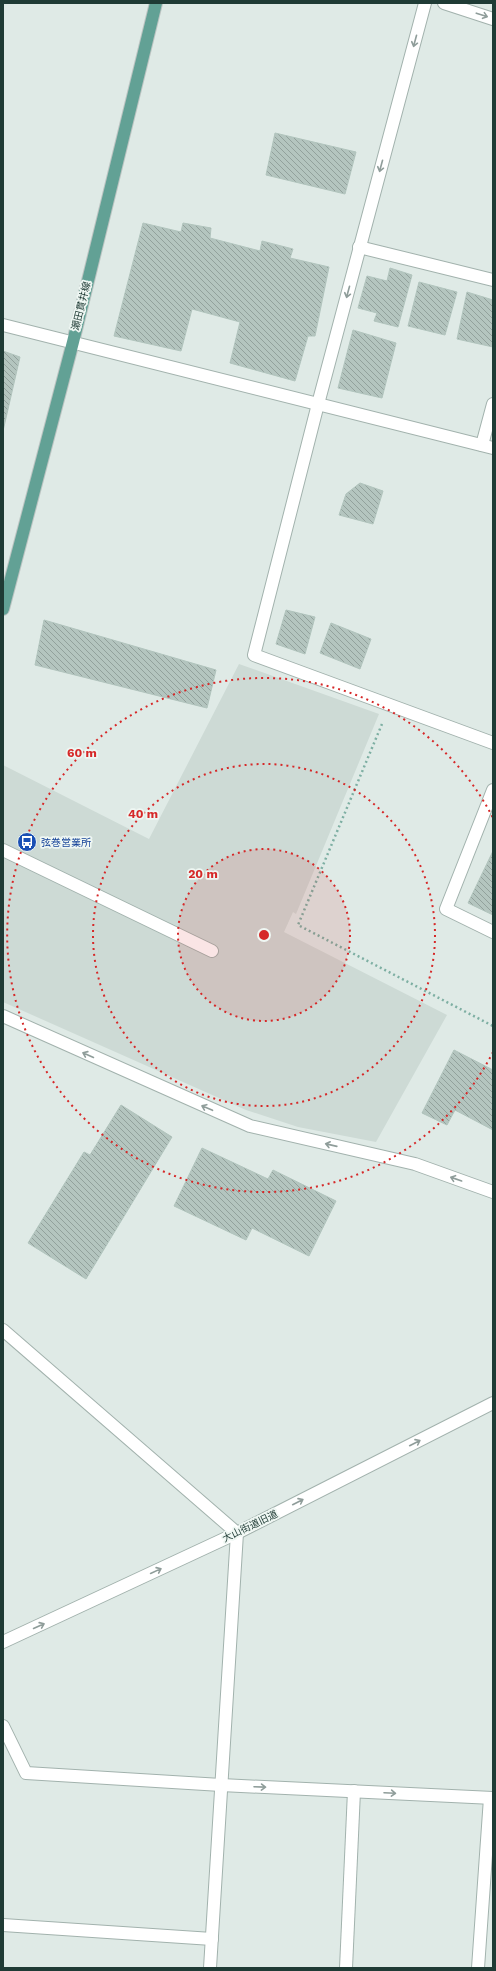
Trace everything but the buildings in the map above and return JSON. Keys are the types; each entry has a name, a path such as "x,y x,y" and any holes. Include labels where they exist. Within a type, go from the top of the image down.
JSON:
{"main road":[{"name":"瀬田貫井線","path":"3,609 73,342 156,3"}],"street":[{"path":"425,3 359,247 254,655 493,742"},
{"path":"444,3 493,19"},
{"path":"359,247 493,280"},
{"path":"3,325 488,447 493,404"},
{"path":"493,790 446,909 493,932"},
{"path":"3,850 212,951"},
{"path":"3,1016 250,1126 415,1164 493,1192"},
{"path":"3,1330 237,1533 210,1968"},
{"name":"大山街道旧道","path":"3,1642 237,1533 493,1403"},
{"path":"3,1726 26,1772 221,1785 492,1798 478,1968"},
{"path":"346,1968 354,1791"},
{"path":"3,1925 212,1939"}],"path":[{"path":"389,705 298,925 493,1026"}],"shaded area":[{"path":"239,664 379,714 296,914 293,912 284,932 447,1015 376,1142 298,1127 246,1110 3,1002 3,765 149,839"}],"place":[{"name":"弦巻営業所","path":"27,842"}]}
